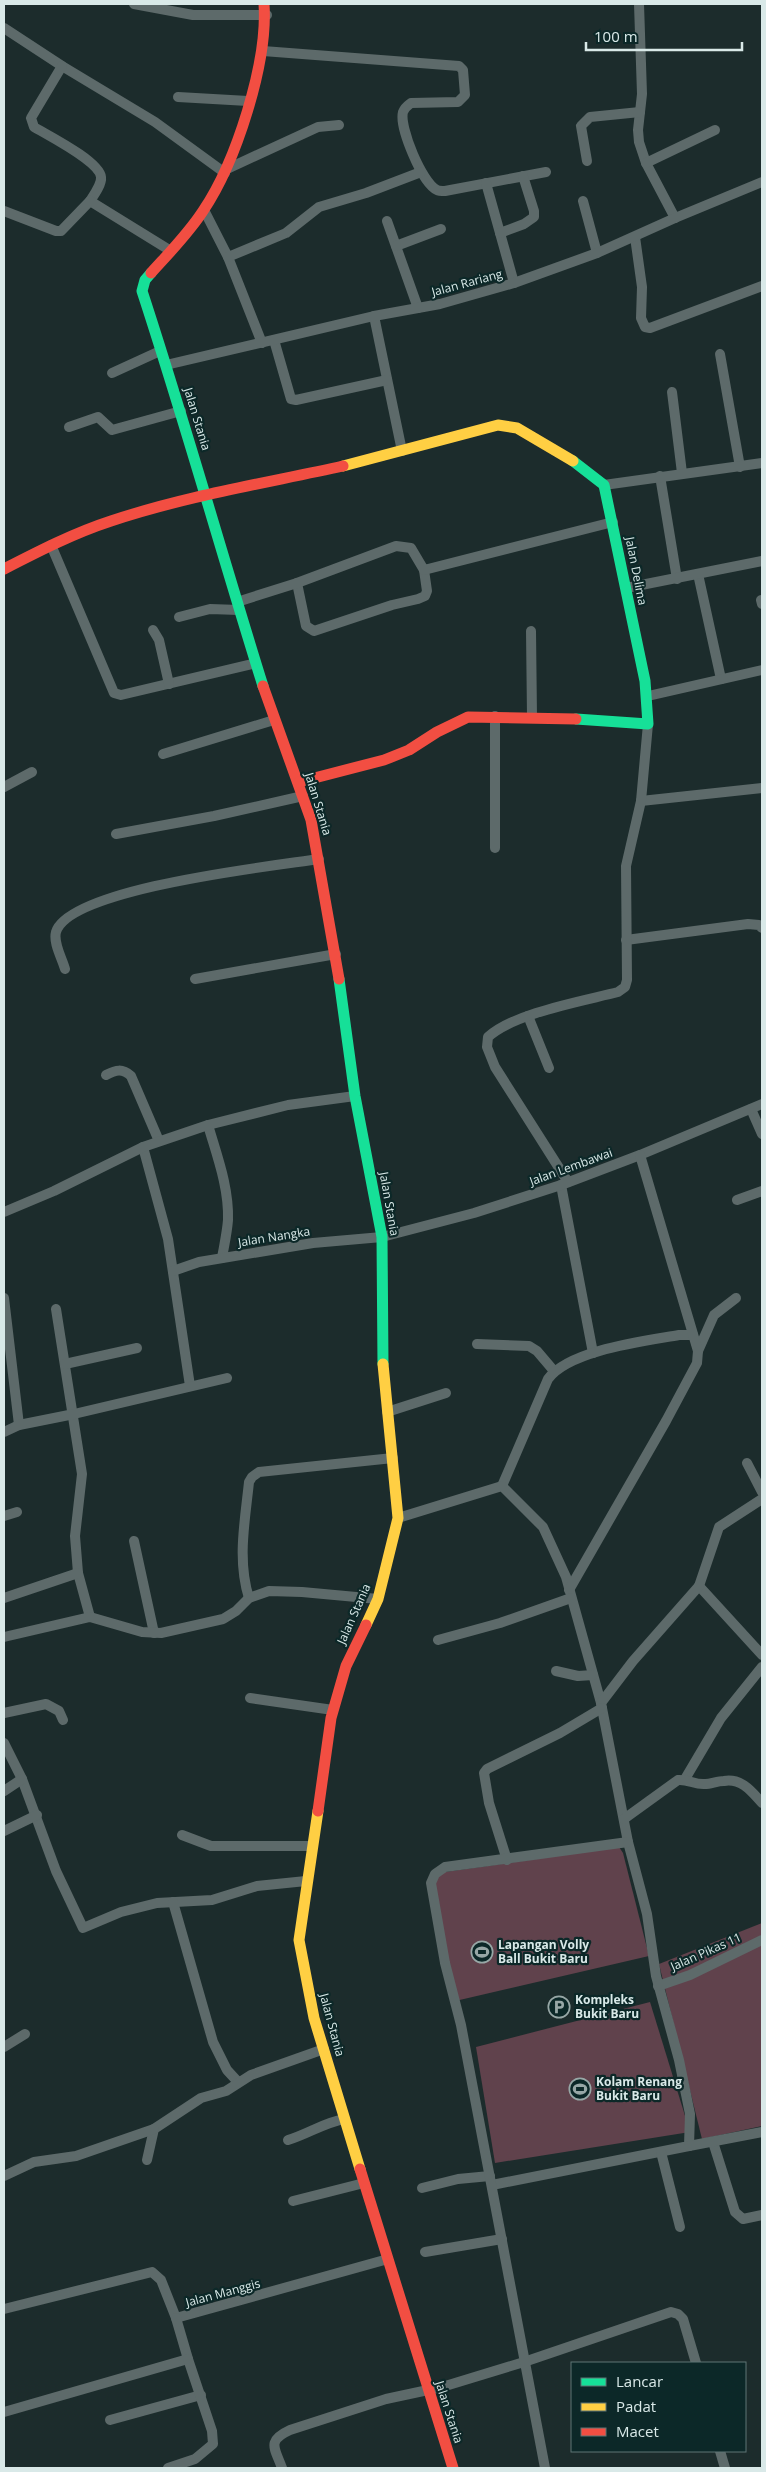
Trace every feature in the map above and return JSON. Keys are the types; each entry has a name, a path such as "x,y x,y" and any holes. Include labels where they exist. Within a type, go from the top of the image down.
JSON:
{"street":[{"path":"134,4 193,15 265,10"},
{"path":"640,4 642,94 639,142 646,163 675,218"},
{"name":"Jalan Stania","path":"265,10 263,51 226,171 204,210 145,280 142,291 181,412 204,497 256,664 274,720 303,796 319,859 336,954 355,1096 382,1236 383,1363 398,1518 378,1599 346,1666 333,1710 301,1915 300,1950 324,2048 426,2390 452,2468"},
{"path":"4,28 62,66 155,122 226,171 318,127 339,125"},
{"path":"263,51 459,66 463,70 465,95 462,100 458,102 411,103 405,107 402,114 405,132 421,172 437,190 445,191 546,172"},
{"path":"4,211 61,231 90,201 102,180 100,172 78,153 34,127 31,122 31,118 62,66"},
{"path":"178,97 248,102"},
{"path":"587,161 580,126 583,121 590,118 640,112"},
{"path":"646,163 715,130"},
{"path":"228,258 286,233 320,207 366,193 421,172"},
{"path":"500,233 524,224 534,217 534,211 523,176"},
{"name":"Jalan Rariang","path":"166,365 374,316 418,308 514,283 597,253 762,182"},
{"path":"486,183 514,283"},
{"path":"583,200 597,253"},
{"path":"90,201 171,250"},
{"path":"204,210 228,258 262,343"},
{"path":"387,221 418,308"},
{"path":"396,246 441,229"},
{"path":"634,237 642,288 641,318 645,327 650,328 762,286"},
{"path":"374,316 402,451"},
{"path":"274,340 291,399 296,400 387,380"},
{"path":"112,373 160,351"},
{"path":"720,354 740,466"},
{"path":"672,392 682,473"},
{"path":"69,427 98,417 112,430 181,412"},
{"path":"4,570 51,545 110,522 165,505 402,451 498,425 517,428 583,467 604,485 762,463"},
{"path":"660,476 677,578"},
{"name":"Jalan Delima","path":"604,485 648,696 648,724"},
{"path":"424,570 613,522"},
{"path":"51,545 114,693 121,695 256,664"},
{"path":"179,617 210,609 238,606 297,583 396,546 411,548 424,570 427,591 418,600 392,606 314,631 309,630 306,626 297,583"},
{"path":"626,588 762,561"},
{"path":"698,574 721,679"},
{"path":"153,630 159,640 169,684"},
{"path":"531,631 532,717"},
{"path":"648,696 762,670"},
{"path":"495,716 495,848"},
{"path":"299,782 384,760 409,750 437,732 468,717 532,717 648,724 641,801 626,866 627,980 625,988 618,992 528,1016 494,1031 488,1037 487,1047 495,1067 564,1184 593,1353"},
{"path":"162,754 274,720"},
{"path":"4,787 32,772"},
{"path":"641,801 762,788"},
{"path":"116,834 303,796"},
{"path":"65,969 55,941 56,931 68,919 95,903 139,888 319,859"},
{"path":"626,940 748,924 759,925 762,928"},
{"path":"195,979 336,954"},
{"path":"528,1016 549,1068"},
{"path":"106,1075 117,1070 126,1071 131,1076 159,1141"},
{"path":"4,1212 54,1191 159,1141 208,1125 288,1105 355,1096"},
{"name":"Jalan Lembawai","path":"382,1236 474,1213 564,1184 640,1155 762,1104"},
{"path":"752,1109 762,1134"},
{"path":"208,1125 225,1182 228,1204 228,1221 222,1258"},
{"path":"143,1147 168,1239 190,1386"},
{"path":"640,1155 698,1351"},
{"path":"737,1200 762,1191"},
{"name":"Jalan Nangka","path":"173,1270 222,1258 312,1243 382,1236"},
{"path":"4,1298 19,1425"},
{"path":"438,1640 500,1623 570,1594 697,1363 698,1351 714,1315 736,1298"},
{"path":"56,1309 82,1474 75,1536 78,1573 90,1617"},
{"path":"398,1518 502,1486 548,1379 554,1371 593,1353 679,1335 693,1335"},
{"path":"477,1344 529,1346 537,1351 554,1371"},
{"path":"65,1364 137,1348"},
{"path":"4,1432 19,1425 227,1378"},
{"path":"387,1412 446,1392"},
{"path":"249,1598 245,1585 242,1549 249,1482 252,1477 259,1472 393,1458"},
{"path":"747,1463 762,1492"},
{"path":"502,1486 543,1527 557,1554 593,1675 601,1705 613,1775 628,1842 647,1914 658,1986 679,2060 690,2114 688,2146"},
{"path":"507,1860 489,1802 484,1773 488,1769 560,1733 601,1705 633,1661 699,1586 719,1526 762,1499"},
{"path":"4,1516 17,1512"},
{"path":"134,1541 154,1632"},
{"path":"4,1598 78,1573"},
{"path":"699,1586 762,1655"},
{"path":"4,1637 90,1617 142,1632 180,1630 223,1619 236,1611 249,1598 269,1591 378,1599"},
{"path":"685,1779 721,1718 762,1667"},
{"path":"556,1671 570,1675 593,1675"},
{"path":"250,1698 333,1710"},
{"path":"4,1713 46,1704 59,1710 63,1720"},
{"path":"4,1743 37,1815 56,1871 83,1928 121,1912 157,1904 212,1900 257,1886 306,1881"},
{"path":"624,1818 678,1780 685,1779 704,1784 725,1780 736,1782 746,1786 762,1804"},
{"path":"4,1791 22,1780"},
{"path":"4,1831 37,1815"},
{"path":"182,1835 211,1846 311,1846"},
{"path":"545,2468 463,2036 445,1963 431,1883 435,1874 444,1867 507,1860 628,1842"},
{"path":"173,1902 213,2042 227,2070 238,2082"},
{"name":"Jalan Pikas 11","path":"658,1986 690,1974 762,1940"},
{"path":"4,2047 25,2034"},
{"path":"4,2176 34,2162 76,2156 154,2129 201,2098 226,2091 251,2075 324,2048"},
{"path":"288,2140 308,2133 332,2121 345,2119"},
{"path":"147,2160 154,2129"},
{"path":"422,2188 458,2179 491,2180 661,2152 762,2132"},
{"path":"714,2142 735,2212 743,2219 762,2215"},
{"path":"661,2152 680,2227"},
{"path":"293,2201 364,2183"},
{"path":"425,2252 502,2239"},
{"name":"Jalan Manggis","path":"4,2309 152,2272 160,2280 176,2318 388,2259"},
{"path":"282,2468 274,2445 279,2435 386,2399 442,2387 524,2362 671,2312 678,2314 683,2319 696,2362"},
{"path":"168,2468 195,2459 213,2444 212,2431 176,2318"},
{"path":"4,2412 188,2359"},
{"path":"110,2420 200,2395"},
{"path":"720,2452 725,2468"}],"shaded area":[{"path":"619,1847 623,1853 649,1956 451,2002 431,1874"},
{"path":"762,1923 762,2126 702,2139 659,1964"},
{"name":"Kolam Renang Bukit Baru","path":"650,2002 690,2132 495,2163 476,2047"}],"traffic: fast":[{"path":"151,273 145,280 142,291 263,686"},
{"path":"573,461 604,485 645,681 648,724 576,719"},
{"path":"339,979 355,1096 382,1237 383,1364"}],"traffic: slow":[{"path":"343,466 498,425 517,428 573,461"},
{"path":"366,1625 378,1599 398,1518 383,1364"},
{"path":"318,1811 299,1940 314,2018 360,2169"}],"traffic: jam":[{"path":"151,273 203,211 227,166 238,140 255,83 261,54 264,4"},
{"path":"4,569 84,531 139,512 197,497 343,466"},
{"path":"263,686 311,820 339,979"},
{"path":"299,782 384,760 409,750 437,732 468,717 576,719"},
{"path":"318,1811 331,1718 346,1666 366,1625"},
{"path":"360,2169 453,2468"}],"place":[{"name":"Lapangan Volly Ball Bukit Baru","path":"482,1952"},
{"name":"Kompleks Bukit Baru","path":"559,2007"},
{"name":"Kolam Renang Bukit Baru","path":"580,2089"}]}
